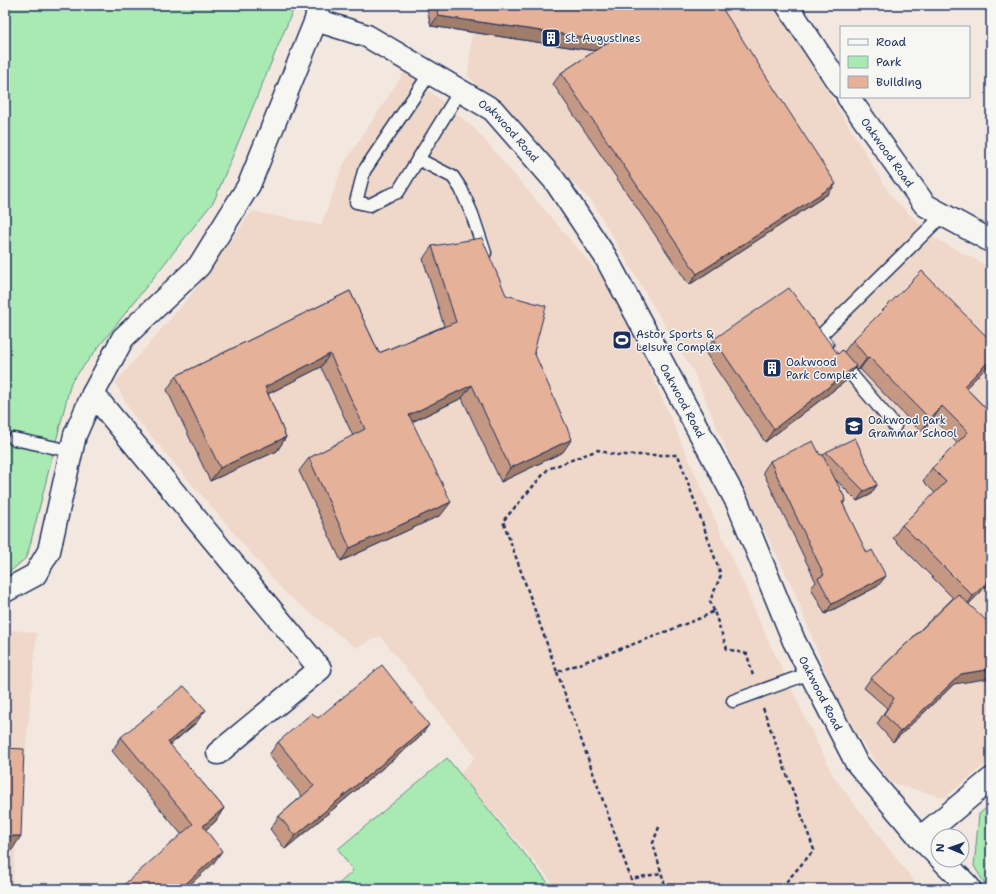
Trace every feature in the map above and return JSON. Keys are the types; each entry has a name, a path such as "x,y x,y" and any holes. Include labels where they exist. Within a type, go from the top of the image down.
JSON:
{"street":[{"path":"786,5 840,86"},
{"path":"5,591 35,575 49,551 75,435 93,394 123,338 199,266 249,185 317,13"},
{"name":"Oakwood Road","path":"317,13 367,36 493,110 555,181 605,256 738,504 794,641 856,762 930,848"},
{"name":"Oakwood Road","path":"849,98 925,205 991,241"},
{"path":"93,394 320,669 218,752"},
{"path":"920,838 991,779"},
{"path":"949,868 968,888"}],"lane":[{"path":"430,73 364,171 356,202 370,205 398,192 460,91"},
{"path":"418,159 453,177 461,189 472,214 489,266"},
{"path":"895,426 820,336 943,215"},
{"path":"14,439 71,451"},
{"path":"733,701 810,673"}],"path":[{"path":"661,873 631,879 503,520 548,469 598,450 615,455 678,455 721,575 710,601 727,649 747,654 758,692 814,850 780,889"},
{"path":"557,672 650,638 703,617 714,611"},
{"path":"659,827 653,843 666,889"}],"shaded area":[{"name":"Oakwood Park Grammar School","path":"378,5 772,5 802,49 892,197 933,237 991,268 991,760 944,798 889,782 857,734 832,689 792,586 740,482 693,371 593,203 468,76 472,32 447,12 423,8"},
{"path":"405,71 475,129 616,293 769,642 834,777 920,889 558,889 460,774 475,757 380,636 356,648 285,593 132,414 115,383 194,291 252,211 321,225 343,165"},
{"path":"5,629 37,633 12,889 5,889"}],"green space":[{"path":"5,5 295,5 214,201 71,382 27,557 5,576"},
{"path":"447,758 553,889 333,889 353,871 338,849"},
{"path":"991,804 991,889 988,889 974,866 979,814"}],"building":[{"path":"436,5 720,5 836,184 697,274 561,73 610,41 438,16"},
{"path":"482,238 506,295 546,306 534,352 572,439 510,468 472,385 409,415 451,502 350,548 309,458 365,429 330,354 265,387 286,437 220,468 176,376 350,291 379,353 456,322 432,246"},
{"path":"922,271 991,341 991,359 964,386 991,414 991,578 973,596 902,525 946,482 932,468 968,432 942,406 930,419 869,357 867,358 853,340"},
{"name":"Oakwood Park Complex","path":"789,288 838,354 842,350 856,366 774,429 714,339"},
{"path":"855,438 877,485 864,491 826,452"},
{"path":"813,441 820,455 822,454 846,500 842,502 867,553 872,550 886,576 832,604 818,578 824,575 770,461"},
{"path":"958,594 991,625 991,669 961,674 900,732 884,714 894,698 871,678"},
{"path":"382,665 429,725 295,836 279,816 314,786 278,742 312,713 318,718"},
{"path":"184,686 206,710 168,742 224,808 203,826 222,851 180,889 119,889 193,824 121,737"},
{"path":"5,748 24,749 21,836 5,836"}],"place":[{"name":"St. Augustines","path":"551,38"},
{"name":"Astor Sports & Leisure Complex","path":"622,340"},
{"name":"Oakwood Park Complex","path":"772,368"},
{"name":"Oakwood Park Grammar School","path":"854,426"}]}
